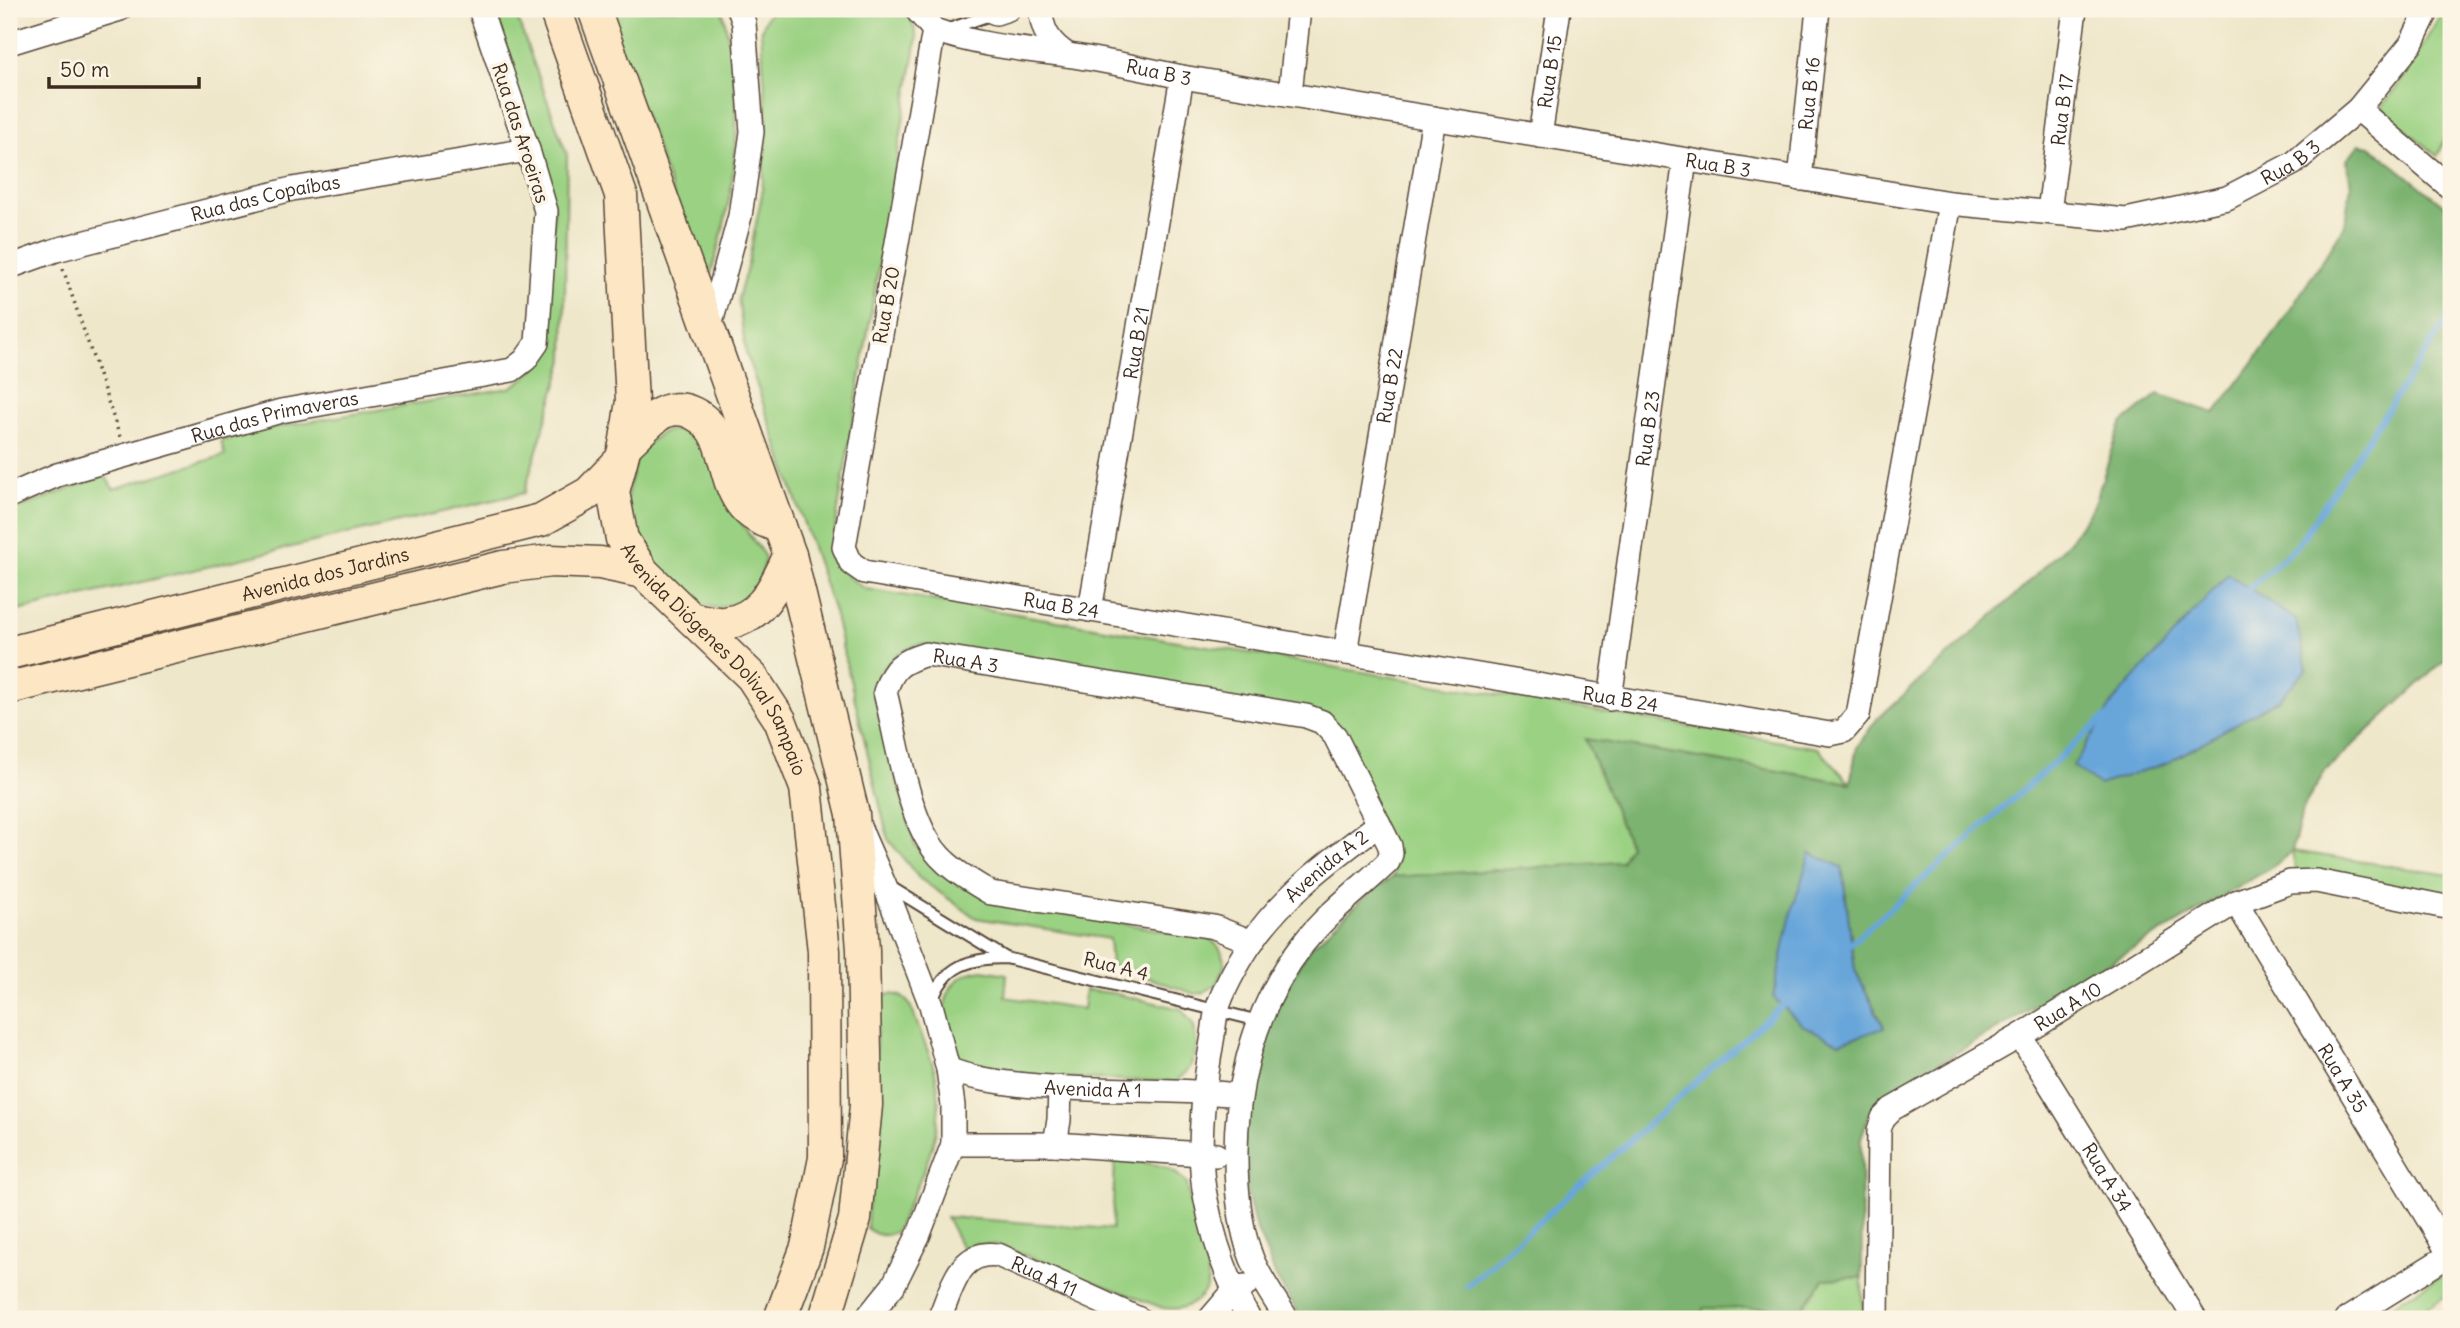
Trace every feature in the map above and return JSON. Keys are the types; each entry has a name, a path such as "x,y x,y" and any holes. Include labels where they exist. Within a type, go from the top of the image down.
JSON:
{"street":[{"path":"9,43 120,9"},
{"name":"Rua das Aroeiras","path":"480,9 546,211 537,343"},
{"name":"Avenida Diógenes Dolival Sampaio","path":"555,9 621,195 632,401 624,452 613,492 622,539 643,572 752,677 780,720 806,788 824,951 825,1158 807,1247 780,1319"},
{"path":"594,9 785,541 853,814 863,950 866,1105 855,1219 825,1319"},
{"path":"1041,9 1041,18 1048,37 1068,55"},
{"path":"1290,94 1299,9"},
{"name":"Rua B 15","path":"1540,136 1559,9"},
{"name":"Rua B 16","path":"1800,179 1818,9"},
{"name":"Rua B 17","path":"2049,212 2075,9"},
{"name":"Rua B 3","path":"928,18 955,37 1024,50 1068,55 1950,203 2126,220 2227,198 2294,163 2358,109 2411,44 2428,9"},
{"path":"709,330 740,216 752,132 745,14"},
{"name":"Rua B 20","path":"864,572 851,563 844,547 928,18"},
{"name":"Rua B 21","path":"1090,610 1182,76"},
{"path":"2358,109 2451,188"},
{"name":"Rua B 22","path":"1345,653 1434,118"},
{"name":"Rua das Copaíbas","path":"9,267 56,250 292,189 528,150"},
{"name":"Rua B 23","path":"1610,699 1685,160"},
{"name":"Rua B 24","path":"864,572 1610,699 1830,734 1844,730 1858,715 1950,203"},
{"name":"Rua das Primaveras","path":"9,496 57,475 281,411 512,370 525,360 537,343"},
{"name":"Avenida dos Jardins","path":"9,653 541,520 589,493 660,414 678,410 697,413 710,425 739,500 757,519 785,541"},
{"path":"692,619 725,623 748,615 768,599 785,541"},
{"name":"Avenida dos Jardins","path":"9,688 503,567 551,561 600,563 643,572"},
{"name":"Rua A 3","path":"1252,942 1214,927 991,893 958,874 929,844 913,807 886,692 891,674 906,660 926,654 1306,716 1322,722 1335,736 1379,824"},
{"path":"853,814 884,884 931,1005 948,1069 954,1144 919,1234 893,1286 866,1319"},
{"name":"Avenida A 2","path":"1249,1319 1234,1292 1216,1241 1205,1197 1202,1154 1205,1091 1217,1010 1229,981 1252,942 1279,909 1318,871 1379,824 1390,846 1388,862 1334,909 1303,944 1281,977 1259,1021 1239,1095 1235,1156 1239,1210 1251,1257 1287,1319"},
{"name":"Rua A 10","path":"1877,1319 1879,1130 1883,1118 1892,1109 2020,1036 2236,902 2290,881 2316,881 2451,908"},
{"name":"Rua A 35","path":"2236,902 2450,1255"},
{"name":"Rua A 34","path":"2020,1036 2195,1319"},
{"name":"Avenida A 1","path":"948,1069 970,1078 1060,1089 1205,1091 1239,1095"},
{"path":"1055,1144 1060,1089"},
{"path":"954,1144 1055,1144 1235,1156"},
{"name":"Rua A 11","path":"939,1319 962,1267 972,1258 986,1254 998,1255 1139,1319"},
{"path":"2347,1319 2450,1255"},
{"path":"1210,1319 1234,1292 1261,1278"}],"lane":[{"path":"928,18 965,25 997,10"},
{"name":"Rua A 4","path":"884,884 1006,958"},
{"name":"Rua A 4","path":"931,1005 939,985 966,962 981,958 1006,958 1259,1021"}],"path":[{"path":"817,9 821,17"},
{"path":"56,250 126,455"}],"green space":[{"path":"491,9 514,9 567,155 564,360 524,493 9,613 9,512 105,475 113,489 225,455 221,441 277,427 509,388 536,366 546,347 554,210"},
{"path":"606,9 722,9 735,82 735,149 726,216 707,287"},
{"path":"774,9 904,9 911,18 917,38 833,540 842,569 859,585 866,589 1818,748 1850,783 1586,739 1630,846 1621,862 1393,877 1396,859 1340,732 921,644 903,651 889,662 879,677 874,697 915,845 927,857 990,900 1211,939 1221,950 1225,965 1216,985 1195,994 1111,965 1109,939 976,918 919,878 888,839 834,612 746,353 738,298 762,194 767,121 761,31 767,16"},
{"path":"2444,9 2451,9 2451,123 2437,156 2381,108 2406,75"},
{"path":"2359,144 2370,146 2451,211 2451,654 2326,770 2304,806 2292,851 2274,866 1888,1093 1870,1113 1861,1138 1862,1277 1824,1279 1802,1308 1703,1308 1703,1319 1302,1319 1277,1279 1254,1223 1247,1192 1243,1131 1267,1021 1309,949 1370,892 1393,877 1621,862 1630,846 1585,739 1850,783 1857,747 1877,719 2020,591 2069,542 2093,507 2121,424 2158,394 2215,413 2275,333 2344,227 2351,186 2347,160","holes":["2279,699 2167,763 2099,784","1842,867 1855,970 1884,1027 1791,914"]},
{"path":"672,430 699,436 738,518 765,557 761,579 755,589 737,603 717,608 695,603 647,567 625,505 637,453 661,433"},
{"path":"2292,851 2451,875 2451,897 2296,872"},
{"path":"983,970 1007,974 1005,997 1083,1009 1085,990 1112,993 1181,1009 1194,1026 1197,1048 1190,1068 1176,1082 985,1075 960,1061 953,1048 945,1020 945,1005 956,982 967,974"},
{"path":"889,994 902,997 912,1009 933,1064 939,1098 938,1118 929,1157 896,1231 884,1235 867,1228 878,1000"},
{"path":"1115,1161 1154,1164 1172,1171 1187,1184 1208,1274 1205,1290 1188,1306 1163,1308 998,1245 975,1244 962,1248 946,1217 1112,1229"},
{"path":"2451,1270 2451,1293 2408,1319 2370,1319"},
{"path":"1862,1277 1863,1319 1703,1319 1702,1308 1802,1308 1824,1279"}],"water":[{"path":"2228,574 2296,620 2307,669 2279,699 2167,763 2099,785 2073,766 2113,702"},
{"path":"1810,853 1842,867 1855,970 1884,1028 1839,1043 1802,1025 1773,997 1791,914"}],"waterway":[{"path":"2244,593 2297,546 2451,314"},
{"path":"1847,947 2105,717"},
{"path":"1467,1286 1787,1001"}]}
